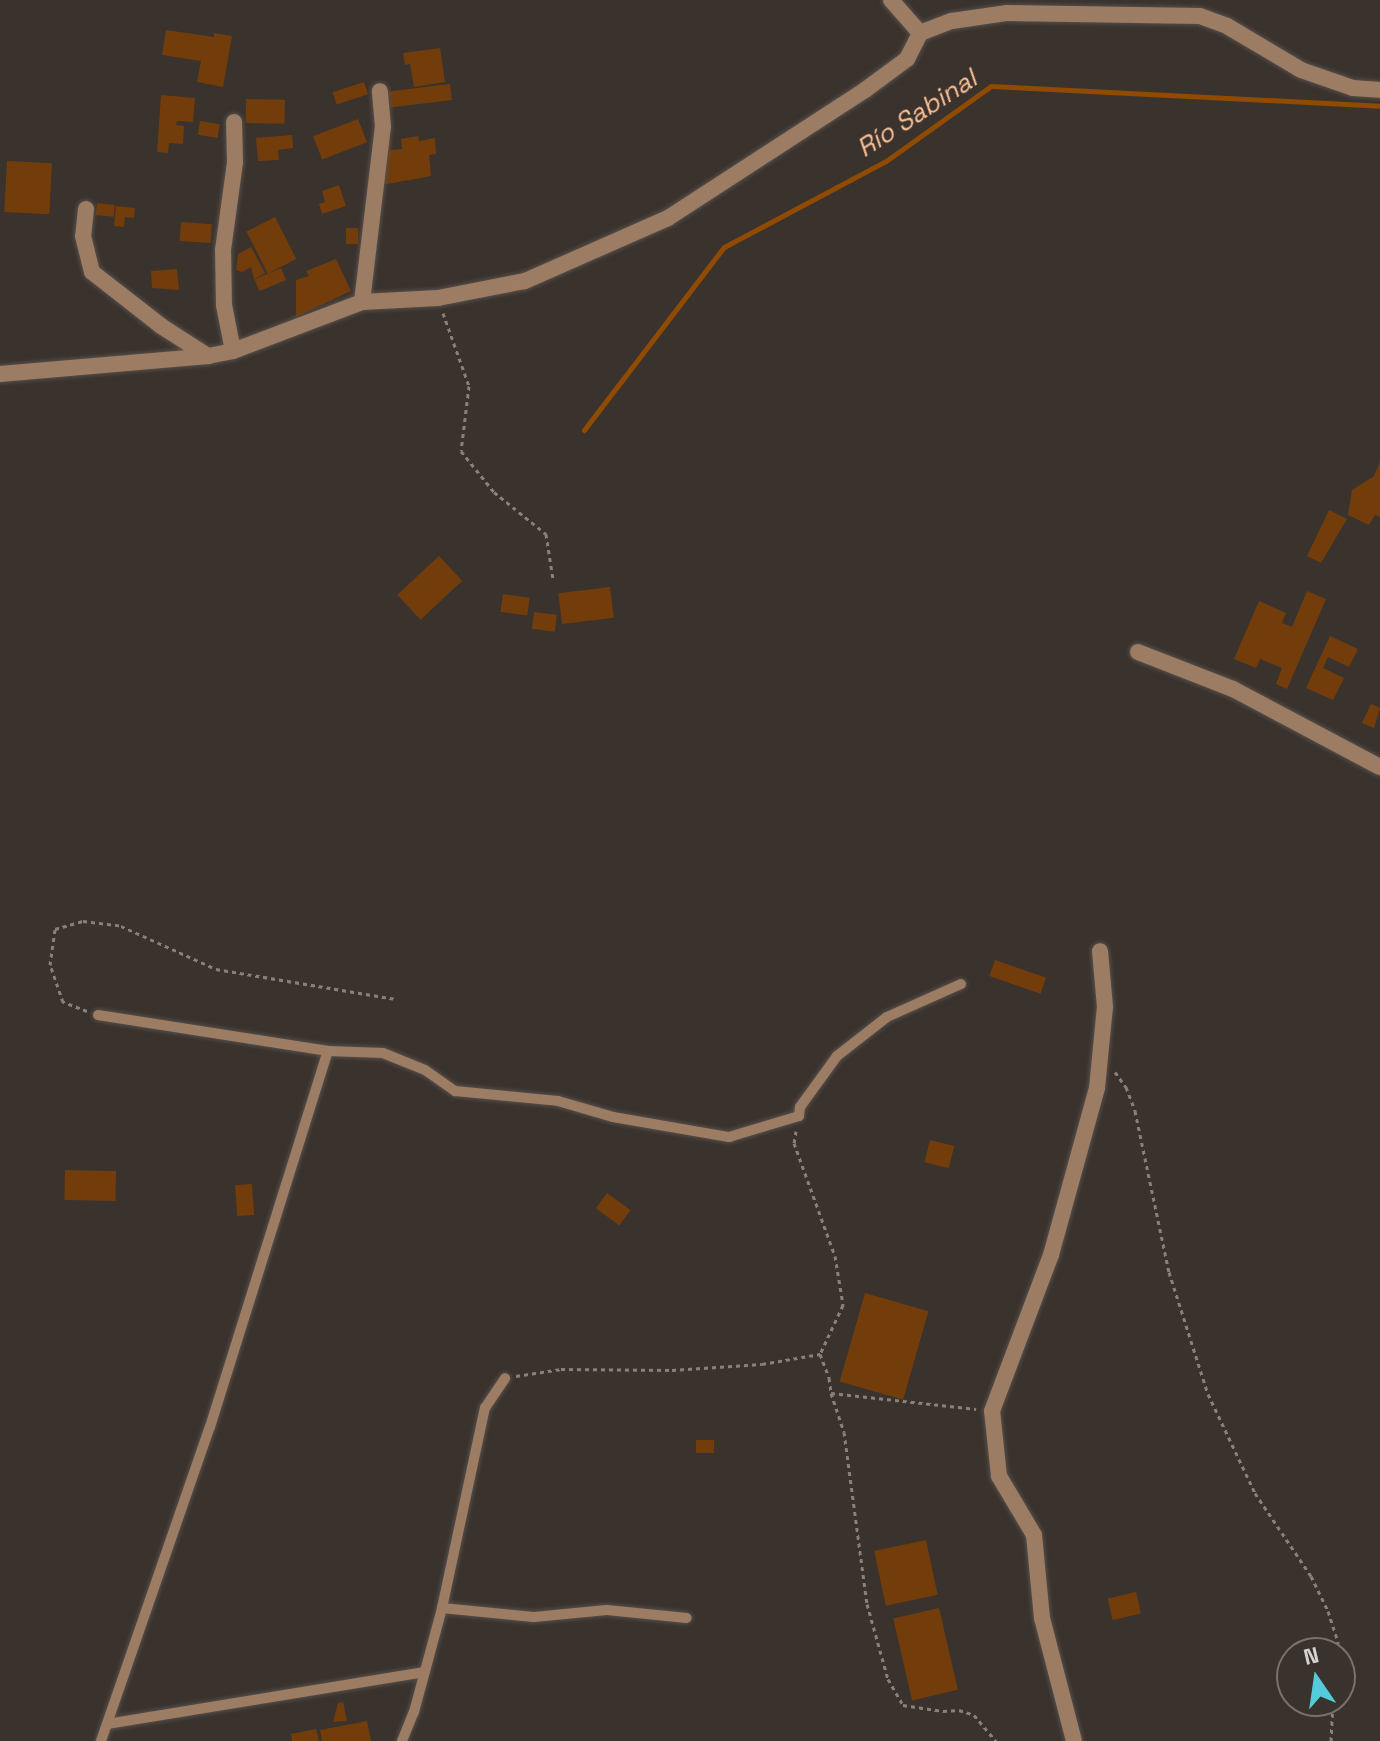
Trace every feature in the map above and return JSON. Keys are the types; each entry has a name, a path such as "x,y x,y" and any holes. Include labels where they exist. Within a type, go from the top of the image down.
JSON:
{"street":[{"path":"891,0 920,33"},
{"path":"0,374 208,356 233,351 362,302 438,298 525,281 668,218 865,90 907,59 920,33 952,21 1007,13 1200,16 1227,26 1301,70 1353,88 1380,90"},
{"path":"362,302 383,127 380,91"},
{"path":"233,351 224,305 223,250 235,162 234,122"},
{"path":"86,209 83,236 92,272 161,326 208,356"},
{"path":"1138,652 1233,689 1380,767"},
{"path":"1074,1741 1042,1618 1034,1535 999,1476 992,1411 1051,1255 1097,1088 1105,1007 1100,951"}],"lane":[{"path":"98,1015 328,1051 383,1053 425,1070 455,1091 558,1101 613,1117 729,1137 799,1116 800,1107 837,1056 887,1017 961,984"},
{"path":"101,1741 210,1427 328,1051"},
{"path":"402,1741 414,1712 442,1608 485,1408 505,1378"},
{"path":"442,1608 534,1617 607,1610 687,1618"},
{"path":"107,1724 425,1672"}],"path":[{"path":"438,298 469,386 461,451 494,492 546,534 553,579"},
{"path":"98,1015 63,1002 50,965 55,929 83,921 121,926 216,969 396,999"},
{"path":"1100,1053 1126,1087 1135,1111 1169,1272 1208,1394 1255,1493 1323,1599 1336,1637"},
{"path":"799,1116 794,1143 835,1256 843,1305 820,1354 844,1432 867,1604 888,1679 903,1705 943,1711 959,1710 974,1715 996,1741"},
{"path":"505,1378 561,1369 672,1370 762,1364 820,1354"},
{"path":"831,1393 992,1411"},
{"path":"1331,1741 1332,1717"}],"building":[{"path":"166,30 214,37 214,33 232,36 223,87 197,82 201,61 162,55"},
{"path":"440,48 445,82 414,87 410,64 405,65 403,53"},
{"path":"364,82 368,94 337,105 333,92"},
{"path":"450,84 452,100 390,107 388,92"},
{"path":"161,95 195,98 193,122 177,121 176,125 184,126 183,144 169,143 168,153 157,152"},
{"path":"246,99 285,100 285,124 246,123"},
{"path":"358,119 367,142 322,160 313,136"},
{"path":"200,121 220,124 218,138 198,135"},
{"path":"292,135 293,148 278,150 279,160 258,161 256,138"},
{"path":"418,136 419,141 435,138 436,154 429,155 431,176 382,185 386,141 391,141 390,150 402,149 401,139"},
{"path":"7,161 52,163 49,214 4,212"},
{"path":"339,185 346,206 322,214 319,204 325,202 322,191"},
{"path":"97,203 115,205 114,217 96,215"},
{"path":"116,206 135,208 134,218 125,217 124,227 114,226"},
{"path":"275,217 296,259 268,273 246,232"},
{"path":"181,222 212,224 211,243 180,241"},
{"path":"346,228 358,228 358,244 346,244"},
{"path":"251,247 265,273 254,279 251,267 242,272 236,270 238,254"},
{"path":"336,259 351,291 296,317 296,280 309,276 306,271"},
{"path":"281,268 286,280 259,291 254,279"},
{"path":"177,269 179,290 152,288 151,271"},
{"path":"1380,462 1380,517 1375,515 1369,525 1348,515 1352,490 1374,476"},
{"path":"1329,510 1347,519 1321,563 1307,556"},
{"path":"439,556 462,581 421,620 397,595"},
{"path":"610,587 614,618 562,624 558,593"},
{"path":"1307,591 1326,599 1287,689 1276,684 1282,668 1260,659 1256,668 1234,659 1259,601 1286,613 1282,623 1292,627"},
{"path":"503,594 530,598 527,616 500,612"},
{"path":"534,612 557,615 555,632 532,629"},
{"path":"1330,636 1358,649 1349,667 1328,657 1323,668 1344,678 1333,700 1306,688"},
{"path":"1371,704 1380,708 1374,728 1362,723"},
{"path":"995,960 1046,978 1041,994 989,976"},
{"path":"930,1140 954,1146 949,1168 924,1162"},
{"path":"65,1170 116,1171 115,1201 64,1200"},
{"path":"252,1184 254,1215 237,1216 235,1185"},
{"path":"607,1193 630,1210 619,1225 596,1208"},
{"path":"865,1293 928,1311 903,1400 840,1381"},
{"path":"696,1440 714,1440 714,1453 696,1453"},
{"path":"926,1540 938,1595 886,1606 874,1551"},
{"path":"1136,1592 1141,1613 1113,1620 1108,1599"},
{"path":"939,1608 958,1690 912,1700 893,1619"},
{"path":"343,1702 347,1721 333,1722 338,1703"},
{"path":"367,1721 371,1741 322,1741 320,1730"},
{"path":"316,1729 319,1741 292,1741 291,1734"}],"waterway":[{"name":"Río Sabinal","path":"584,430 724,247 886,161 991,86 1380,106"}]}
